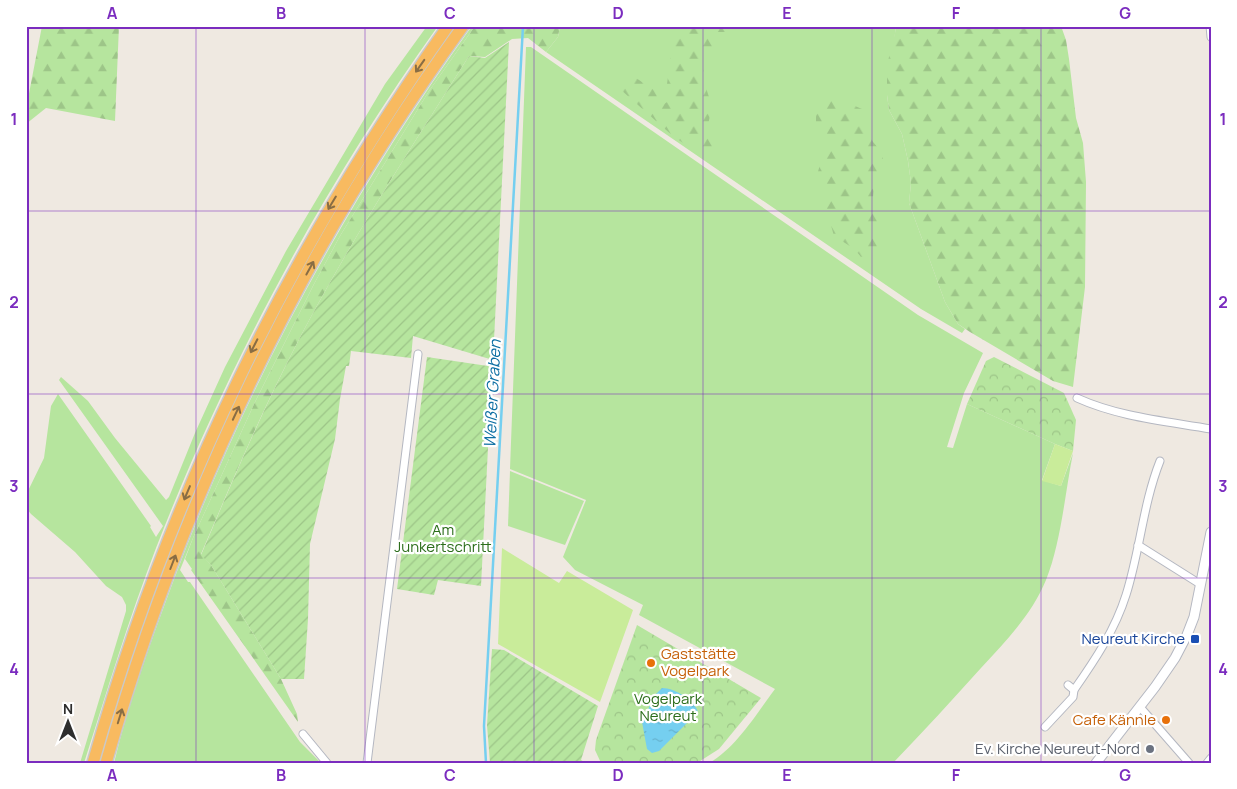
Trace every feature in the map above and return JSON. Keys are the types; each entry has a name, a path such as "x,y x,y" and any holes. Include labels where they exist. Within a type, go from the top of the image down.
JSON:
{"highway":[{"path":"92,763 152,578 231,392 322,220 378,129 448,26"},
{"path":"106,763 150,623 173,562 221,446 256,370 298,290 350,198 405,110 463,26"}],"street":[{"path":"1210,26 1211,37"},
{"path":"367,763 418,354"},
{"path":"1077,398 1097,407 1119,413 1211,428"},
{"path":"1045,727 1073,697 1071,687 1099,653 1118,617 1126,595 1150,488 1160,461"},
{"path":"1096,763 1140,707 1175,658 1188,635 1194,617 1211,532"},
{"path":"1138,545 1200,584"},
{"path":"1140,707 1189,763"},
{"path":"303,734 327,763"},
{"path":"1206,763 1211,758"}],"green space":[{"path":"42,26 119,26 115,121 46,108 26,124 26,109"},
{"path":"427,26 438,26 396,87 317,213 281,278 214,411 184,479 146,574 84,763 80,763 126,611 126,605 122,597 106,586 75,552 26,508 26,495 44,458 51,406 58,394 151,526 156,537 163,526 59,380 61,377 88,401 115,438 166,500 169,497 225,367 286,251 385,84"},
{"path":"454,26 457,26 297,280 135,652 107,742 105,742 143,618 203,466 250,365 335,208 415,82"},
{"path":"472,26 475,26 429,91 340,236 314,284 255,402 180,570 300,742 321,763 114,763 133,694 173,582 202,508 267,364 342,225 383,158"},
{"path":"475,26 560,26 558,37 546,52 528,38 512,39 485,57 469,56 375,206 308,322 265,409 201,554 211,565 281,679 297,714 298,722 185,559 255,402 340,236 429,91"},
{"path":"560,26 896,26 887,95 889,110 902,134 908,161 911,183 909,203 945,302 958,324 965,329 962,333 921,309 546,52 558,37"},
{"path":"675,26 739,26 732,32 713,32 713,37 723,45 717,57 707,59 703,68 712,106 708,125 713,148 710,154 703,156 674,137 620,89 629,77 636,78 657,92 660,107 667,102 667,84"},
{"path":"896,26 1061,26 1066,40 1076,118 1083,143 1086,182 1085,287 1073,387 1053,381 970,332 958,324 945,302 909,203 911,183 908,161 902,134 889,110 887,65"},
{"path":"509,42 493,360 413,336 411,358 351,351 349,366 346,366 340,399 335,439 310,544 304,679 281,679 211,565 201,555 232,481 288,361 308,322 375,206 469,56 485,58"},
{"path":"526,47 531,47 918,315 983,353 964,393 947,447 953,448 967,404 1055,444 1042,480 1061,486 1073,453 1055,550 1046,580 1040,592 1026,616 1000,648 893,763 709,763 737,739 775,689 639,615 643,605 575,570 563,557 586,500 510,469"},
{"path":"834,94 862,109 867,119 867,130 873,142 881,151 885,168 882,176 874,184 873,197 881,243 878,253 861,257 852,248 834,236 817,175 822,158 823,136 816,123 816,106 821,98"},
{"name":"Am Junkertschritt","path":"427,357 488,366 492,369 481,586 438,580 434,595 397,589"},
{"path":"994,357 1064,393 1076,420 1073,451 967,404 986,361"},
{"path":"1055,444 1073,451 1061,486 1042,481"},
{"path":"510,471 584,501 565,545 508,526"},
{"path":"502,548 559,583 567,571 633,610 600,702 498,644"},
{"name":"Vogelpark Neureut","path":"637,625 761,698 719,749 697,763 601,763 595,750 596,740"},
{"path":"492,649 504,650 598,706 581,760 586,763 490,763 487,725"}],"water":[{"path":"662,688 673,690 688,699 693,703 698,712 659,751 652,753 647,749 642,722 655,695"}],"waterway":[{"name":"Weißer Graben","path":"486,763 484,726 523,26"}],"place":[{"name":"Neureut Kirche","path":"1195,639"},
{"name":"Gaststätte Vogelpark","path":"651,663"},
{"name":"Cafe Kännle","path":"1166,720"},
{"name":"Ev. Kirche Neureut-Nord","path":"1150,749"}]}
